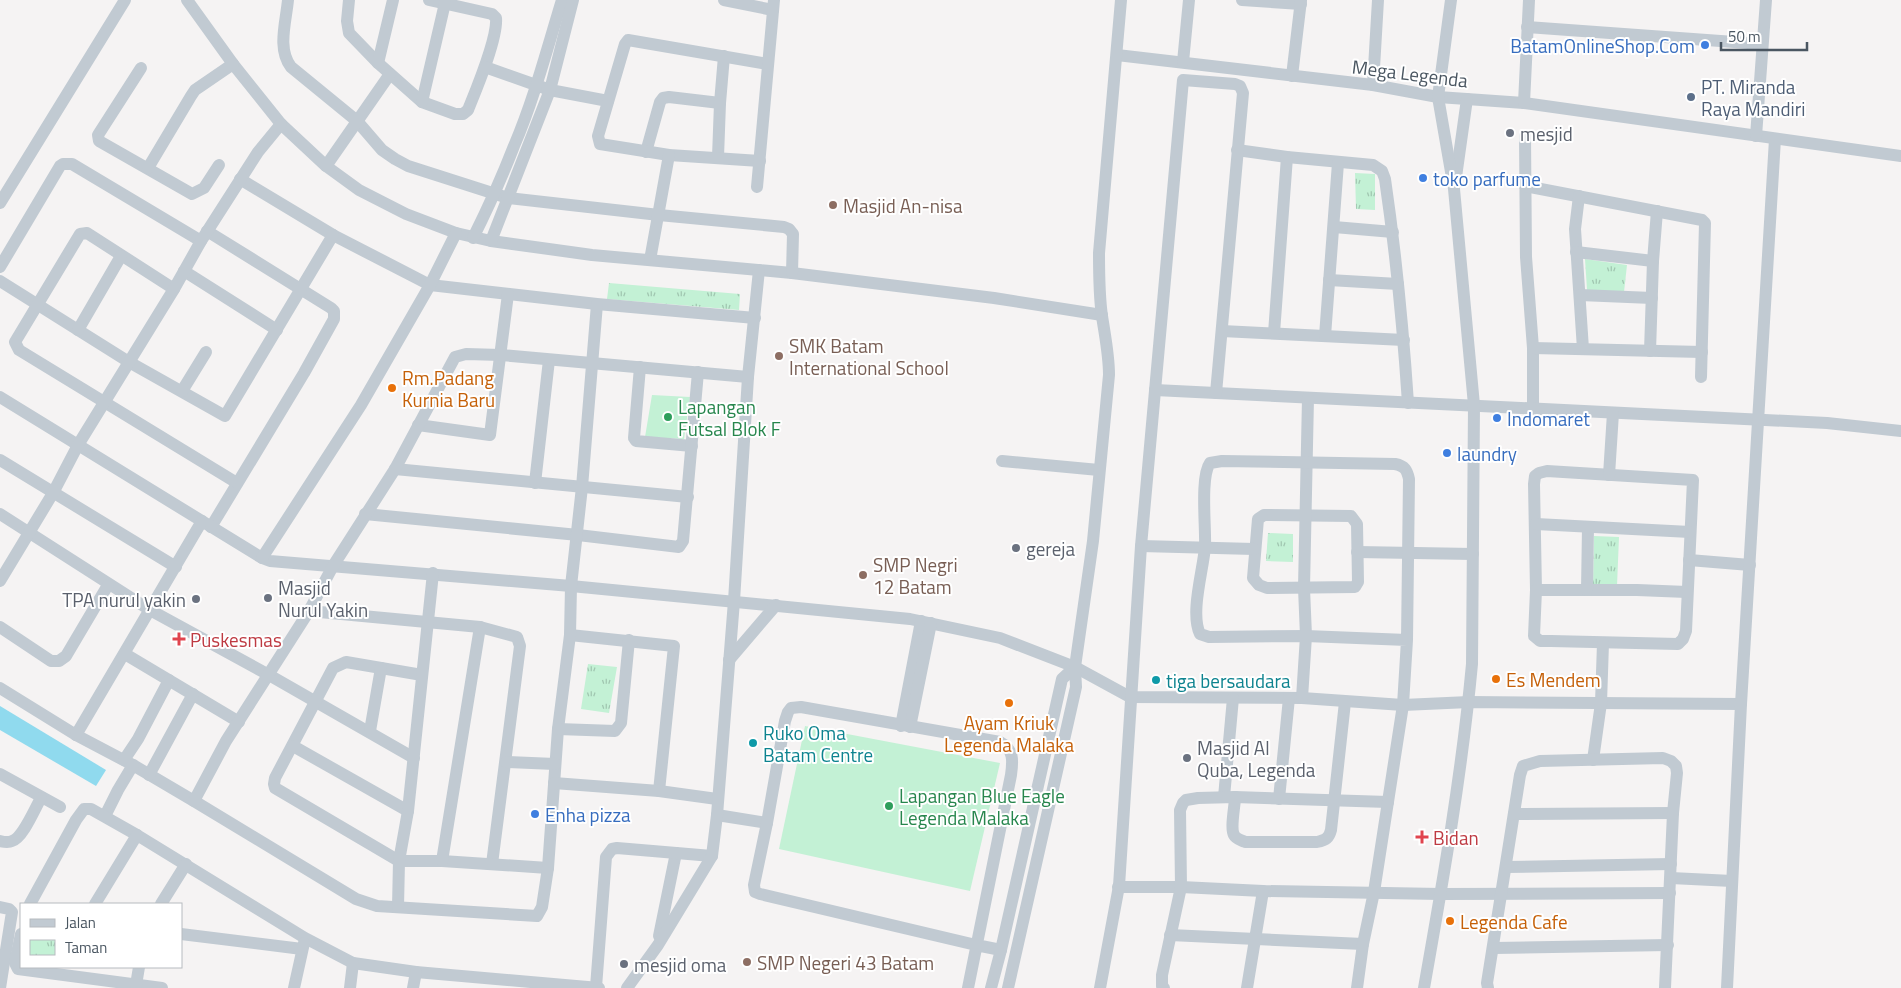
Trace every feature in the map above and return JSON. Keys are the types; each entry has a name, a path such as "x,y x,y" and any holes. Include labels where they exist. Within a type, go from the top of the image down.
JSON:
{"street":[{"path":"0,203 125,0"},
{"path":"188,0 233,64 281,124 326,166 367,194 406,214 456,233 491,241 592,255 792,273 994,298 1102,315"},
{"path":"288,0 283,49 286,60 291,67 358,121 382,150 395,159 408,166 508,198 788,228 793,234 792,273"},
{"path":"349,0 348,33 422,102 455,114 463,114 468,110 484,67 496,22 494,16 429,0"},
{"path":"378,63 393,0"},
{"path":"473,238 515,145 537,85 562,0"},
{"path":"491,241 550,90 573,0"},
{"path":"724,0 773,5 757,187"},
{"path":"1008,988 1076,687 1076,667 1093,541 1109,375 1098,278 1099,253 1118,55 1121,0"},
{"path":"1183,62 1189,0"},
{"path":"1242,0 1301,2 1292,76"},
{"path":"1373,85 1378,0"},
{"path":"1424,988 1441,894 1469,702 1472,664 1474,405 1454,190 1438,97 1451,0"},
{"path":"1524,103 1529,0"},
{"path":"1756,136 1766,0"},
{"path":"422,102 446,3"},
{"path":"1527,27 1762,44"},
{"path":"760,161 646,152 600,144 598,140 625,44 628,40 768,64"},
{"name":"Mega Legenda","path":"1118,55 1373,85 1438,97 1524,103 1901,156"},
{"path":"718,157 724,56"},
{"path":"148,168 195,90 233,64"},
{"path":"484,67 550,90 608,101"},
{"path":"141,68 98,135 100,143 192,194 204,188 219,165"},
{"path":"326,166 390,74"},
{"path":"1100,988 1118,887 1142,546 1183,80 1235,84 1242,89 1216,392"},
{"path":"646,152 660,102 663,98 669,97 720,103"},
{"path":"1454,190 1467,100"},
{"path":"0,581 53,493 78,445 174,289 204,236 258,152 281,124"},
{"path":"1526,136 1526,257 1534,408"},
{"path":"1727,988 1757,420 1775,139"},
{"path":"1237,150 1287,158 1373,165 1382,171 1385,179 1393,232 1404,340 1408,404"},
{"path":"650,260 670,155"},
{"path":"1274,333 1287,158"},
{"path":"0,267 60,166 66,163 72,164 302,288 334,311 334,318 304,373 237,483 176,567 76,735"},
{"path":"1325,336 1338,163"},
{"path":"240,179 333,236 430,285 597,304 755,318"},
{"path":"1525,186 1702,220 1705,223 1701,377"},
{"path":"1579,196 1574,229 1583,349"},
{"path":"1650,351 1657,211"},
{"path":"1334,227 1393,232"},
{"path":"174,289 87,233 80,234 15,342 16,346 19,350 237,483"},
{"path":"262,558 361,405 430,285 456,233"},
{"path":"0,281 129,362 224,416 333,236"},
{"path":"1576,252 1653,261"},
{"path":"78,330 122,256"},
{"path":"627,988 658,945 712,856 734,600 748,377 759,270"},
{"path":"184,271 277,330"},
{"path":"1330,280 1398,284"},
{"path":"418,425 490,435 508,294"},
{"path":"1580,295 1652,298"},
{"path":"0,688 76,735 194,801 356,899 377,906 534,917 540,913 542,907 548,868 558,729 570,635 571,586 578,535 597,304"},
{"path":"1222,331 1404,340"},
{"path":"1532,348 1702,352"},
{"path":"182,391 206,352"},
{"path":"194,801 239,722 309,611 365,514 395,469 455,357 466,354 501,355 748,377"},
{"path":"535,483 549,360"},
{"path":"640,366 634,438 636,441 692,446"},
{"path":"365,514 679,547 683,541 688,497 698,372"},
{"path":"1155,390 1408,404 1474,405 1827,422 1901,430"},
{"path":"0,397 262,558 278,562 433,573 734,600 926,622 1000,638 1076,667 1130,697 1296,698 1403,705 1469,702 1741,704"},
{"path":"1279,799 1306,636 1304,588 1308,398"},
{"path":"1609,475 1613,413"},
{"path":"0,460 176,567"},
{"path":"1002,461 1099,470"},
{"path":"1358,988 1363,944 1374,892 1403,705 1407,640 1409,552 1409,479 1407,470 1395,464 1222,461 1210,463 1206,474 1204,548 1196,620 1200,634 1209,637 1306,636 1407,640"},
{"path":"395,469 688,497"},
{"path":"1547,471 1609,475 1694,480 1686,631 1684,639 1678,644 1540,640 1534,636 1536,590 1535,476 1547,471"},
{"path":"0,514 108,585 150,610 370,731 414,758"},
{"path":"1272,515 1351,516 1357,524 1358,582 1355,587 1268,588 1259,585 1253,578 1254,549 1257,523 1260,517 1272,515"},
{"path":"1536,524 1690,532"},
{"path":"1587,590 1588,527"},
{"path":"1142,546 1254,549"},
{"path":"1357,552 1473,554"},
{"path":"1689,560 1750,564"},
{"path":"398,907 398,861 408,811 433,573"},
{"path":"0,627 51,661 59,661 66,656 108,585"},
{"path":"1536,590 1687,592"},
{"path":"729,660 776,605"},
{"path":"309,611 480,627 513,635 520,640 492,864"},
{"path":"905,727 926,622"},
{"path":"442,862 480,627"},
{"path":"570,635 674,646 658,790"},
{"path":"558,729 615,731 618,728 629,640"},
{"path":"1593,760 1601,703 1603,643"},
{"path":"124,654 239,722"},
{"path":"422,675 346,662 338,664 328,674 293,746 274,778 275,788 398,861 548,868"},
{"path":"991,988 1062,679 1076,667"},
{"path":"370,731 381,668"},
{"path":"105,816 118,790 138,738 169,680"},
{"path":"149,775 193,694"},
{"path":"1233,698 1229,797 1234,836 1245,842 1317,842 1325,840 1330,836 1345,702"},
{"path":"968,988 976,945 1011,775 1013,759 1005,745 1000,742 905,727 800,706 791,708 786,721 768,823 754,885 755,892 976,945 1001,950"},
{"path":"293,746 408,811"},
{"path":"1488,988 1487,982 1494,948 1501,893 1523,766 1540,760 1663,758 1676,766 1677,773 1673,813 1665,988"},
{"path":"506,762 555,764"},
{"path":"0,774 60,807"},
{"path":"554,783 658,790 717,799"},
{"path":"1164,988 1162,986 1162,975 1181,887 1180,810 1186,800 1229,797 1388,802"},
{"path":"0,841 14,841 20,836 41,798"},
{"path":"31,903 76,820 84,809 91,809 186,864 304,944 353,963 477,982 598,988 606,857 609,851 617,848 712,856"},
{"path":"1514,814 1673,813"},
{"path":"717,815 768,823"},
{"path":"96,903 137,834"},
{"path":"658,945 676,853"},
{"path":"162,903 186,864"},
{"path":"1506,866 1671,864"},
{"path":"1671,878 1732,881"},
{"path":"1118,887 1441,894 1670,893"},
{"path":"1247,988 1263,891"},
{"path":"0,907 10,909 12,912 0,988"},
{"path":"182,934 304,944"},
{"path":"1170,935 1363,944"},
{"path":"20,939 15,963 18,969 162,988"},
{"path":"294,988 304,944"},
{"path":"1494,948 1668,945"},
{"path":"350,988 353,963"},
{"path":"136,984 139,968"},
{"path":"413,988 416,972"}],"green space":[{"path":"1355,173 1375,174 1375,210 1356,209"},
{"path":"1585,259 1627,265 1624,292 1587,290"},
{"path":"609,283 740,294 739,310 607,299"},
{"name":"Lapangan Futsal Blok F","path":"652,395 690,397 684,439 645,437"},
{"path":"1268,533 1293,534 1293,562 1266,561"},
{"path":"1594,536 1619,537 1617,586 1593,585"},
{"path":"588,664 617,667 609,713 581,709"},
{"name":"Lapangan Blue Eagle Legenda Malaka","path":"805,726 1000,763 970,891 779,849"}],"water":[{"path":"0,706 106,770 96,786 0,730"}],"place":[{"name":"BatamOnlineShop.Com","path":"1705,45"},
{"name":"PT. Miranda Raya Mandiri","path":"1691,97"},
{"name":"mesjid","path":"1510,133"},
{"name":"toko parfume","path":"1423,178"},
{"name":"Masjid An-nisa","path":"833,205"},
{"name":"SMK Batam International School","path":"779,356"},
{"name":"Rm.Padang Kurnia Baru","path":"392,388"},
{"name":"Lapangan Futsal Blok F","path":"668,417"},
{"name":"Indomaret","path":"1497,418"},
{"name":"laundry","path":"1447,453"},
{"name":"gereja","path":"1016,548"},
{"name":"SMP Negri 12 Batam","path":"863,575"},
{"name":"Masjid Nurul Yakin","path":"268,598"},
{"name":"TPA nurul yakin","path":"196,599"},
{"name":"Puskesmas","path":"179,639"},
{"name":"Es Mendem","path":"1496,679"},
{"name":"tiga bersaudara","path":"1156,680"},
{"name":"Ayam Kriuk Legenda Malaka","path":"1009,703"},
{"name":"Ruko Oma Batam Centre","path":"753,743"},
{"name":"Masjid Al Quba, Legenda","path":"1187,758"},
{"name":"Lapangan Blue Eagle Legenda Malaka","path":"889,806"},
{"name":"Enha pizza","path":"535,814"},
{"name":"Bidan","path":"1422,837"},
{"name":"Legenda Cafe","path":"1450,921"},
{"name":"SMP Negeri 43 Batam","path":"747,962"},
{"name":"mesjid oma","path":"624,964"}]}
